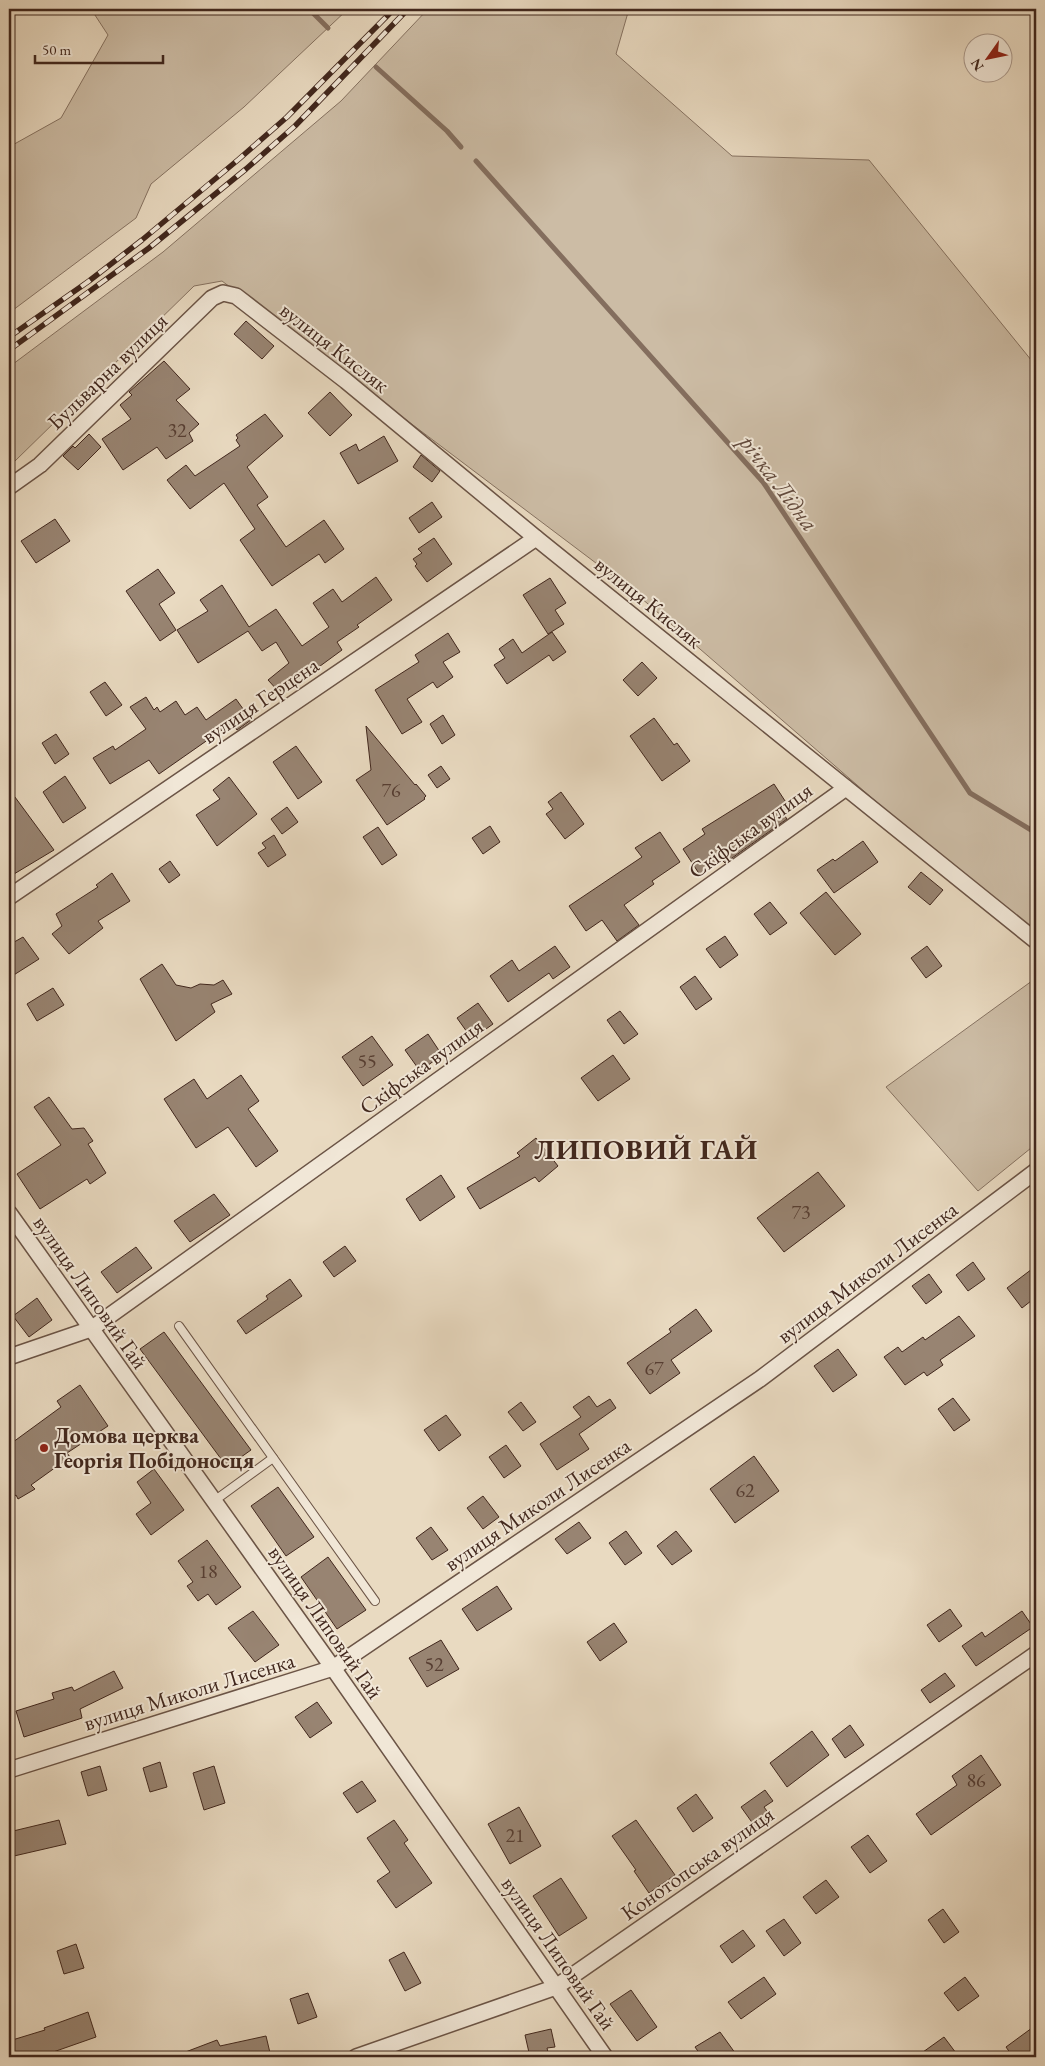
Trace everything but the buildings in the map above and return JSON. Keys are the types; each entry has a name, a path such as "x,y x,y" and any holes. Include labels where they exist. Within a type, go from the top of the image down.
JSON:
{"street":[{"name":"Бульварна вулиця","path":"9,486 40,465 212,298 223,293 236,296"},
{"name":"вулиця Кисляк","path":"236,296 346,381 536,538 1036,942"},
{"name":"вулиця Герцена","path":"9,897 536,538"},
{"name":"Скіфська вулиця","path":"9,1357 90,1329 846,788"},
{"name":"вулиця Миколи Лисенка","path":"9,1770 333,1668 760,1379 1036,1171"},
{"name":"вулиця Липовий Гай","path":"9,1213 333,1668 605,2057"},
{"name":"Конотопська вулиця","path":"356,2057 556,1987 1036,1654"}],"lane":[{"path":"179,1326 375,1601"},
{"path":"214,1501 273,1458"}],"shaded area":[{"path":"91,9 348,9 244,107 151,184 136,218 9,313 9,147 61,118 108,35"},
{"path":"428,9 629,9 616,54 732,156 869,160 1036,366 1036,940 633,591 222,281 194,286 15,461 9,464 9,367 163,252 341,101"},
{"path":"1036,978 1036,1144 978,1191 886,1087"}],"waterway":[{"name":"річка Лідна","path":"309,9 328,28"},
{"name":"річка Лідна","path":"376,67 447,131 461,147"},
{"name":"річка Лідна","path":"476,161 763,482 970,793 1036,833"}],"railway":[{"path":"9,337 89,281 142,240 239,159 287,117 394,9"},
{"path":"9,350 149,248 246,169 295,126 408,9"}],"place":[{"name":"Домова церква Георгія Побідоносця","path":"44,1448"}],"district":[{"name":"ЛИПОВИЙ ГАЙ","path":"646,1149"}]}
